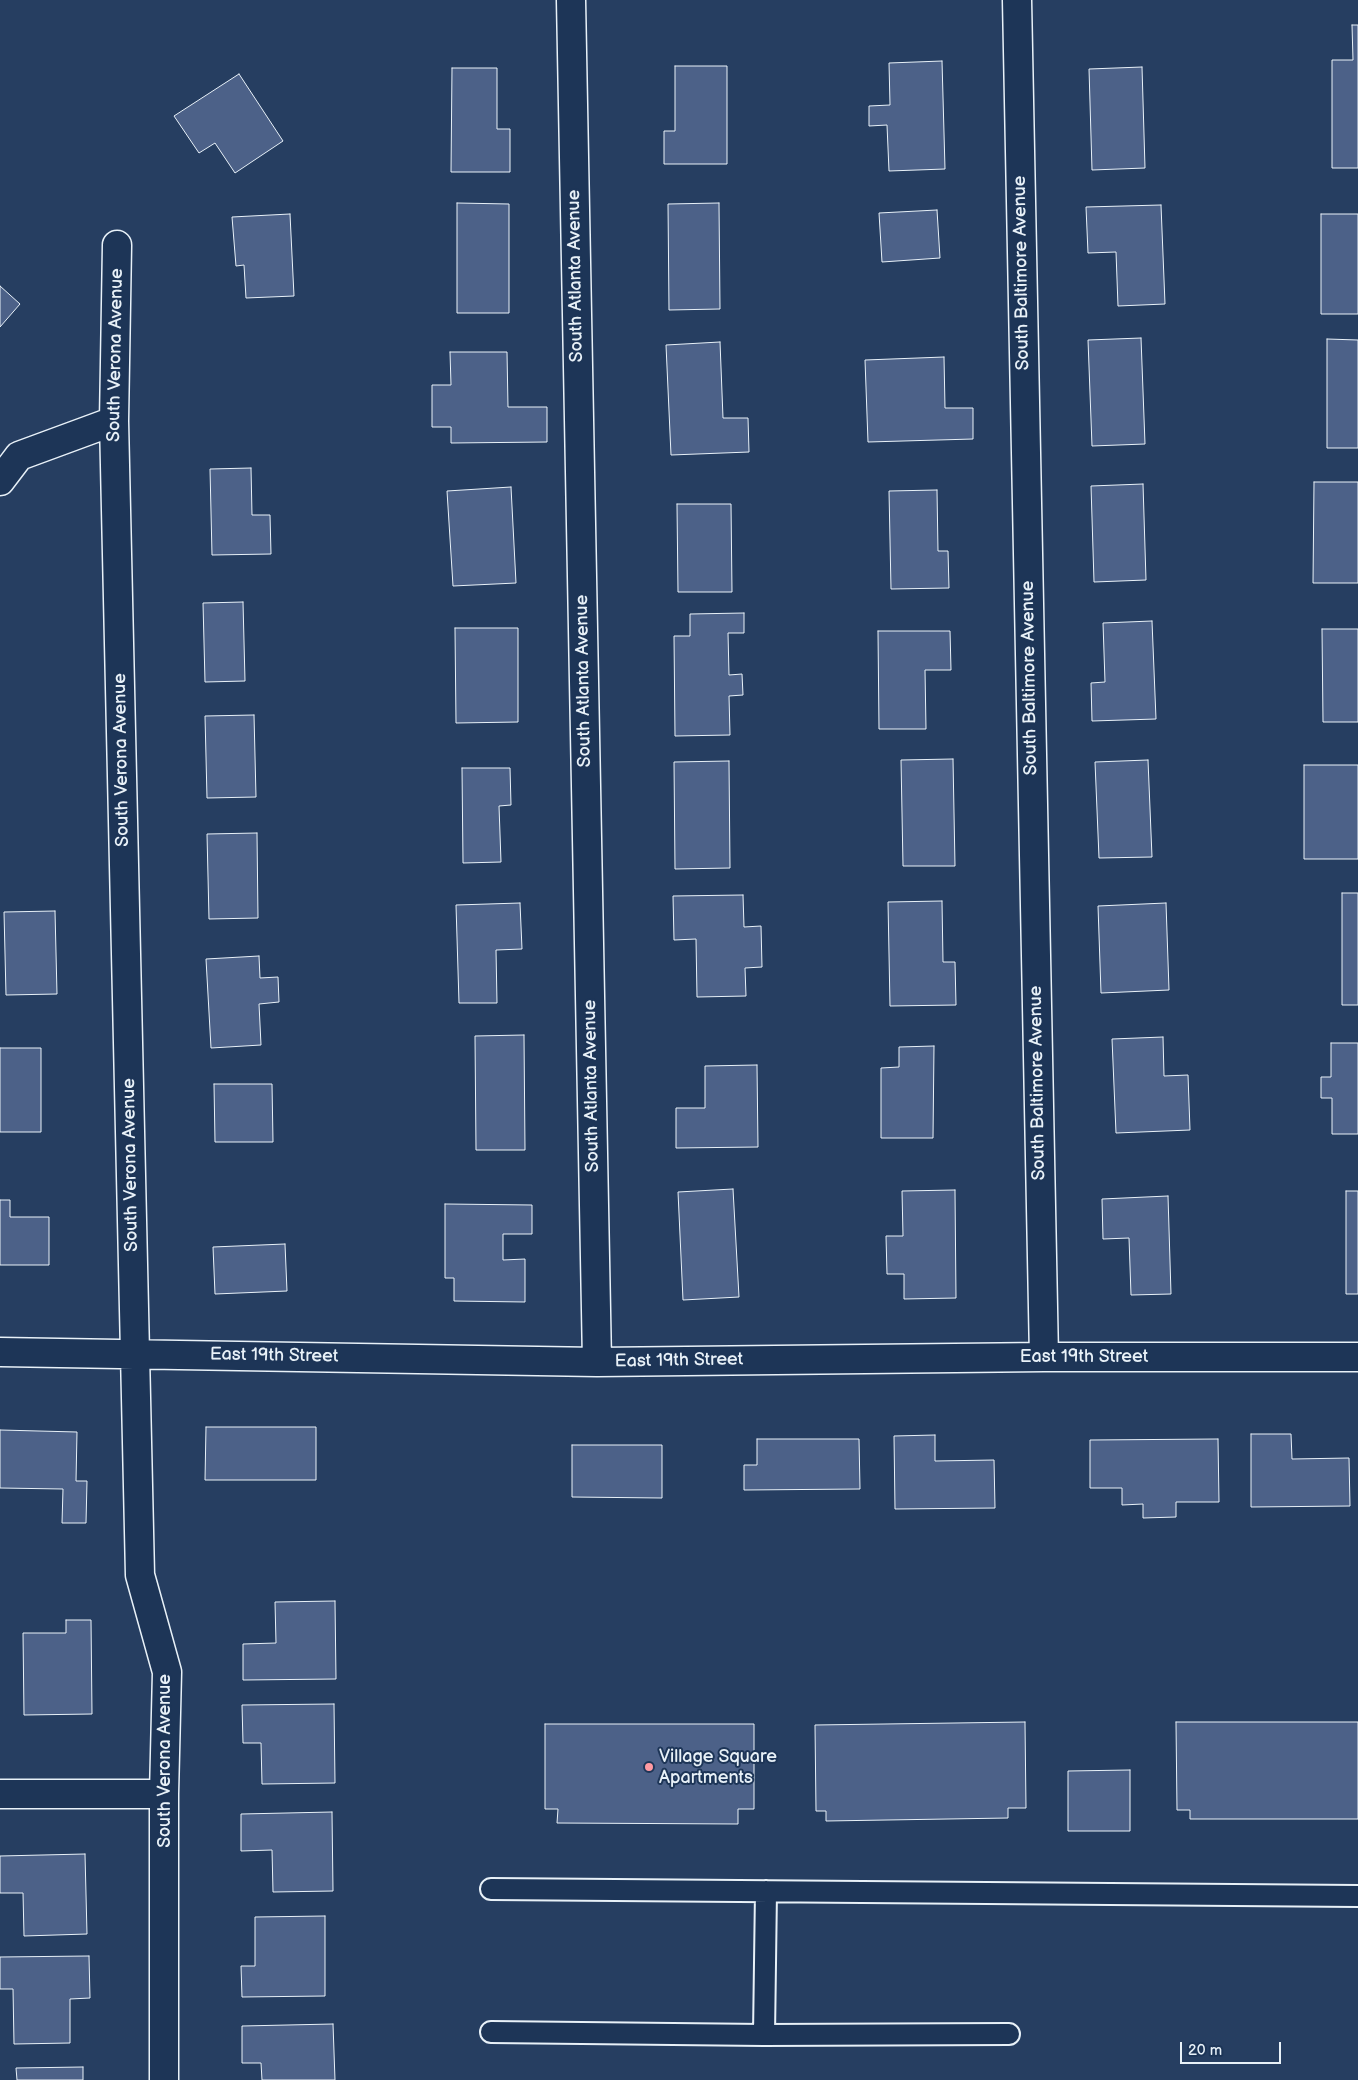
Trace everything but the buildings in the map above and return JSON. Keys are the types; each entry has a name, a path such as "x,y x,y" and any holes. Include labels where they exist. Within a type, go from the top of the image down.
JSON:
{"street":[{"name":"South Atlanta Avenue","path":"571,0 597,1362"},
{"name":"South Baltimore Avenue","path":"1017,0 1044,1357"},
{"name":"South Verona Avenue","path":"117,246 114,421 140,1575 167,1672 164,1794 164,2080"},
{"path":"0,481 19,456 114,421"},
{"name":"East 19th Street","path":"0,1352 597,1362 1044,1357 1358,1357"},
{"path":"0,1794 164,1794"}],"lane":[{"path":"491,1889 1358,1896"},
{"path":"764,2035 766,1892"},
{"path":"491,2032 764,2035 1009,2034"}],"place":[{"name":"Village Square Apartments","path":"649,1767"}]}
